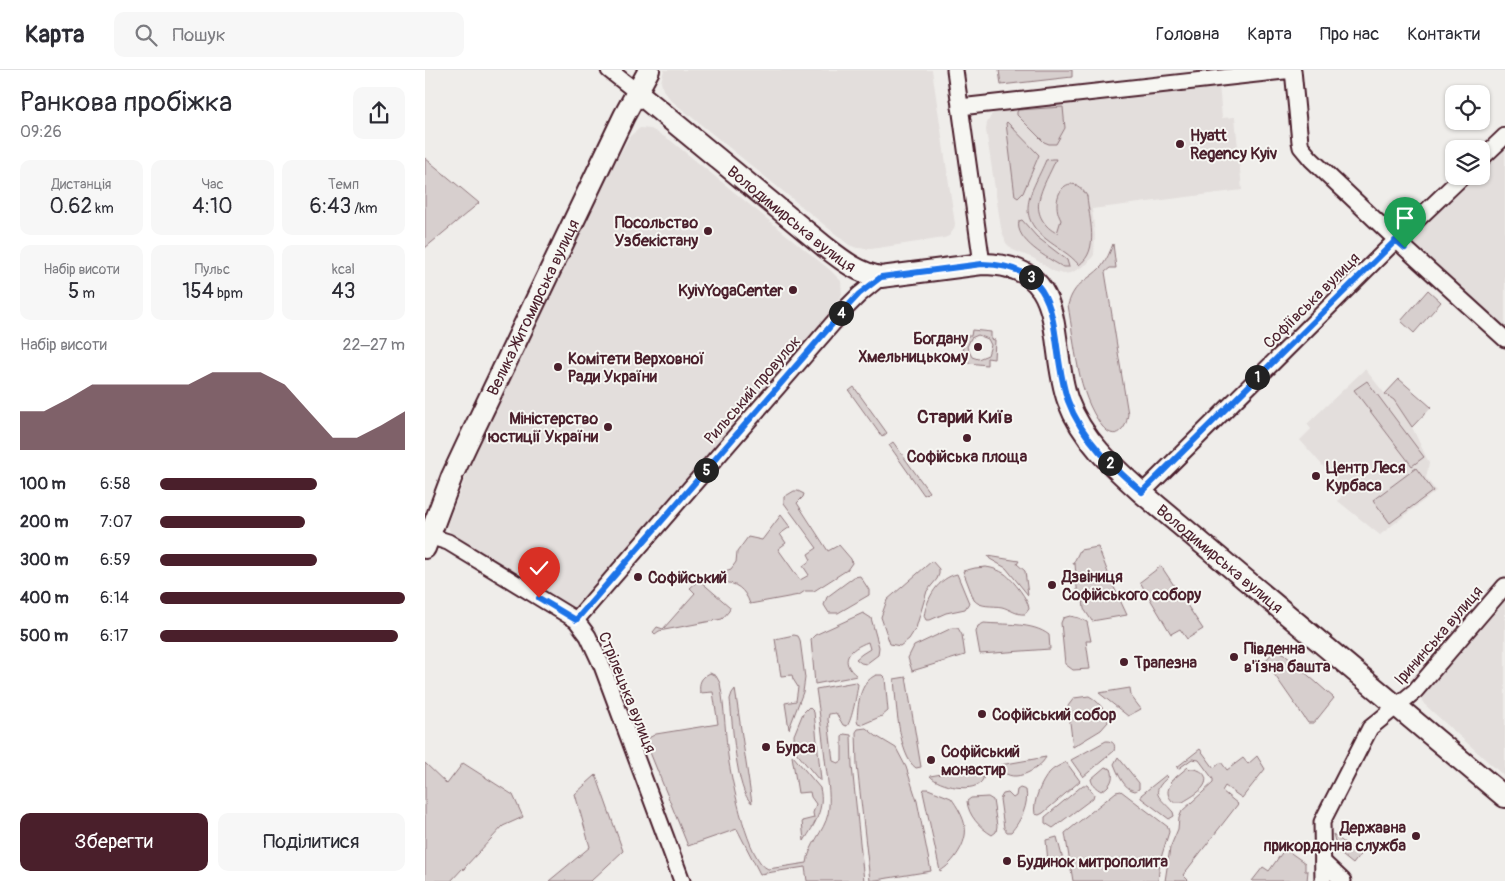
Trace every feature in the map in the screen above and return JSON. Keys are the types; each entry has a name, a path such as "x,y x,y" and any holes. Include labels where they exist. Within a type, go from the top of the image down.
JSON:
{"main road":[{"name":"Велика Житомирська вулиця","path":"427,542 463,452 649,70"},
{"name":"Володимирська вулиця","path":"637,92 840,259 855,268 870,275 881,277 982,264 1001,265 1025,273 1035,281 1046,294 1050,306 1068,400 1078,423 1097,449 1142,492 1505,797"}],"street":[{"name":"Володимирська вулиця","path":"609,70 637,92"},
{"path":"955,70 982,264"},
{"path":"960,107 1293,70 1301,147 1311,159 1396,240 1505,339"},
{"path":"1490,150 1505,136"},
{"name":"Софіївська вулиця","path":"1142,492 1454,185"},
{"name":"Рильський провулок","path":"576,620 847,307 859,294 881,277"},
{"name":"Стрілецька вулиця","path":"427,542 448,542 576,620 588,636 602,666 678,879"},
{"name":"Ірининська вулиця","path":"1323,881 1322,822 1370,728 1415,691 1505,586"},
{"path":"1323,862 1343,881"}],"shaded area":[{"path":"664,70 932,70 955,224 954,229 949,236 944,238 871,249 857,248 849,245 672,101 663,90 661,82"},
{"path":"999,70 1072,70 1072,77 1001,85"},
{"path":"1219,84 1222,118 1235,117 1242,190 1092,209 1095,235 1094,255 1087,264 1071,273 1063,274 1053,271 1033,258 1013,250 1006,243 1001,228 986,130 987,123 992,114 997,110"},
{"path":"1063,107 1065,128 1056,144 1044,142 1017,115 1018,110"},
{"path":"1007,122 1039,155 1023,193 1018,198 1015,196"},
{"path":"640,128 651,129 670,140 830,270 841,281 842,294 836,305 573,611 452,536 447,525 477,448 608,175 630,136"},
{"path":"1505,146 1505,335 1408,246 1406,239 1463,185 1490,185 1490,160"},
{"path":"425,158 479,203 425,248"},
{"path":"1056,159 1039,201 1040,216 1049,228 1057,233 1061,220 1057,202 1062,188 1074,184 1087,196 1092,234 1091,243 1085,259 1079,265 1046,239 1030,220 1028,211 1032,192 1046,160"},
{"path":"1022,220 1037,237 1067,260 1069,267 1063,267 1027,242 1019,228 1019,221"},
{"path":"1113,244 1116,268 1110,268 1105,272 1128,414 1123,429 1116,434 1108,432 1102,426 1087,399 1078,368 1068,305 1078,286 1102,266"},
{"path":"1428,290 1441,302 1414,333 1401,321"},
{"path":"972,330 991,332 991,339 995,340 994,359 987,358 987,365 968,363 968,356 962,356 964,336 971,336","holes":["978,335 988,339 991,345 988,355 978,359 972,357 967,347 971,338"]},
{"path":"1365,369 1385,394 1394,400 1412,427 1429,463 1426,478 1436,491 1380,535 1338,501 1345,491 1300,440 1311,429 1307,424"},
{"path":"1399,379 1431,407 1412,427 1394,400 1385,394"},
{"path":"1367,381 1424,457 1412,466 1354,390"},
{"path":"854,387 887,433 882,437 849,391"},
{"path":"893,442 929,492 924,495 889,445"},
{"path":"1416,468 1433,491 1390,523 1373,500"},
{"path":"794,491 804,494 797,503 828,551 839,545 851,559 852,563 847,570 814,591 805,591 799,595 750,604 743,590 739,587 731,583 720,582 719,573 731,569 736,562 737,552 748,537 762,540 781,515 790,527 780,534 786,543 778,549 800,580 809,575 803,566 811,560 808,554 817,548 784,503 784,497"},
{"path":"1098,547 1127,615 1092,621 1084,609 1083,599 1078,599 1075,564 1073,564 1080,550"},
{"path":"988,556 1019,561 1017,564 1025,571 1028,595 1006,568"},
{"path":"932,561 939,569 939,574 927,591 916,628 909,639 900,646 890,644 881,617 887,600"},
{"path":"1161,566 1203,629 1187,639 1180,629 1171,634 1140,582"},
{"path":"986,567 1003,573 1016,585 1028,605 1029,609 1025,614 1016,613 1002,607 983,605 974,600 963,571"},
{"path":"957,574 969,603 965,609 926,620 924,616 934,590 944,580"},
{"path":"860,576 869,590 869,595 838,613 829,613 824,605 827,597 854,577"},
{"path":"699,580 730,607 729,611 722,619 659,631 655,634 653,632 657,627 663,629 695,593 690,588"},
{"path":"1505,600 1505,777 1424,704 1420,697 1422,690 1469,632 1480,630"},
{"path":"863,613 871,618 879,647 878,655 866,664 861,663 856,659 870,649 868,642 861,645 851,652 847,660 851,671 857,676 815,684 811,639 815,635"},
{"path":"1070,616 1087,622 1091,641 1086,641 1090,669 1073,670 1065,664 1061,623 1063,618"},
{"path":"984,623 1035,628 1049,635 1050,649 980,654 976,632 978,626"},
{"path":"952,628 958,628 962,635 965,655 912,671 908,658 914,646"},
{"path":"794,635 798,636 800,640 805,678 803,692 789,729 785,703 796,701 798,687 792,675 781,676 775,639"},
{"path":"1277,648 1334,698 1314,723 1308,723 1265,661"},
{"path":"710,673 716,676 720,683 729,763 748,838 761,863 768,869 807,863 808,856 828,814 828,785 816,689 855,682 858,684 847,726 843,725 836,713 829,714 828,719 833,761 838,763 842,761 842,737 844,734 851,735 852,766 864,881 807,881 805,867 760,874 737,829 688,846 645,740 656,734 718,724 713,692 700,693 701,681"},
{"path":"876,675 882,675 885,678 888,711 882,716 861,725 858,724 857,714 863,689 866,683"},
{"path":"906,677 921,767 916,768 910,762 905,752 897,713 894,679"},
{"path":"1130,688 1131,696 1141,709 1128,716 1099,693"},
{"path":"735,689 752,803 742,786 736,755 730,699"},
{"path":"1089,696 1101,707 1106,714 1108,722 1101,730 1073,747 1068,706 1074,698"},
{"path":"809,707 814,712 821,780 795,751 794,735 803,713"},
{"path":"866,728 896,748 906,767 917,801 931,871 870,881 857,765 856,732 858,729"},
{"path":"1106,741 1113,743 1115,746 1114,751 1083,777 1071,760"},
{"path":"1200,749 1214,768 1221,762 1227,770 1243,758 1248,764 1257,756 1265,769 1242,798 1225,786 1222,791 1238,804 1183,875 1189,881 1165,881 1170,848 1178,829 1182,811 1213,783 1213,779 1199,760 1192,759 1178,769 1177,767"},
{"path":"792,756 820,788 821,795 818,816 804,841 802,821 814,818 813,813 816,804 810,792 798,793"},
{"path":"1046,757 1043,762 1031,771 1016,776 1004,772 1000,765"},
{"path":"1118,757 1139,783 1139,789 1131,790 1122,780 1114,764"},
{"path":"1066,762 1080,781 1043,813 1035,814 1036,798 1043,781 1051,771"},
{"path":"425,763 447,784 463,763 513,795 523,817 503,826 464,870 463,868 451,881 425,881"},
{"path":"983,767 983,779 973,787 948,786 934,780 930,776"},
{"path":"1105,767 1111,769 1112,779 1109,785 1101,791 1092,783 1091,779"},
{"path":"1188,767 1201,771 1206,779 1205,783 1199,791 1183,802 1173,802 1168,793 1172,783 1170,782"},
{"path":"596,775 623,851 591,881 549,881 590,847 575,794"},
{"path":"1166,775 1168,777 1159,787 1158,795 1173,812 1174,816 1169,819 1141,798 1141,795"},
{"path":"1083,785 1087,785 1094,794 1093,798 1053,828 1045,823 1045,817"},
{"path":"1020,788 1026,790 1025,807 1015,828 1011,832 1007,832 1004,828 1000,799 1003,794 1008,793 1013,798"},
{"path":"924,789 951,798 960,812 964,823 964,839 959,852 940,871 923,792"},
{"path":"1121,791 1168,827 1169,832 1160,861 1158,881 1073,881 1065,833 1116,792"},
{"path":"988,797 993,800 997,826 996,832 992,835 975,821 967,801 971,798"},
{"path":"1333,834 1360,855 1353,864 1338,852"},
{"path":"1057,837 1063,860 1048,862 1046,840"},
{"path":"1284,850 1305,863 1305,871 1308,871 1307,881 1252,881 1263,867 1269,871"}],"place":[{"name":"Hyatt Regency Kyiv","path":"1180,144"},
{"name":"Посольство Узбекістану","path":"708,231"},
{"name":"KyivYogaCenter","path":"793,290"},
{"name":"Богдану Хмельницькому","path":"978,347"},
{"name":"Комітети Верховної Ради України","path":"558,367"},
{"name":"Міністерство юстиції України","path":"608,427"},
{"name":"Софійська площа","path":"967,438"},
{"name":"Центр Леся Курбаса","path":"1316,476"},
{"name":"Софійський","path":"638,577"},
{"name":"Дзвіниця Софійського собору","path":"1052,585"},
{"name":"Південна в'їзна башта","path":"1234,657"},
{"name":"Трапезна","path":"1124,662"},
{"name":"Софійський собор","path":"982,714"},
{"name":"Бурса","path":"766,747"},
{"name":"Софійський монастир","path":"931,760"},
{"name":"Державна прикордонна служба","path":"1416,836"},
{"name":"Будинок митрополита","path":"1007,861"}],"district":[{"name":"Старий Київ","path":"965,416"}],"route":[{"path":"539,598 576,620 581,616 847,307 859,294 881,277 995,264 1018,270 1035,281 1046,294 1050,306 1062,376 1068,400 1078,423 1097,449 1142,492 1396,240 1405,248"}]}
